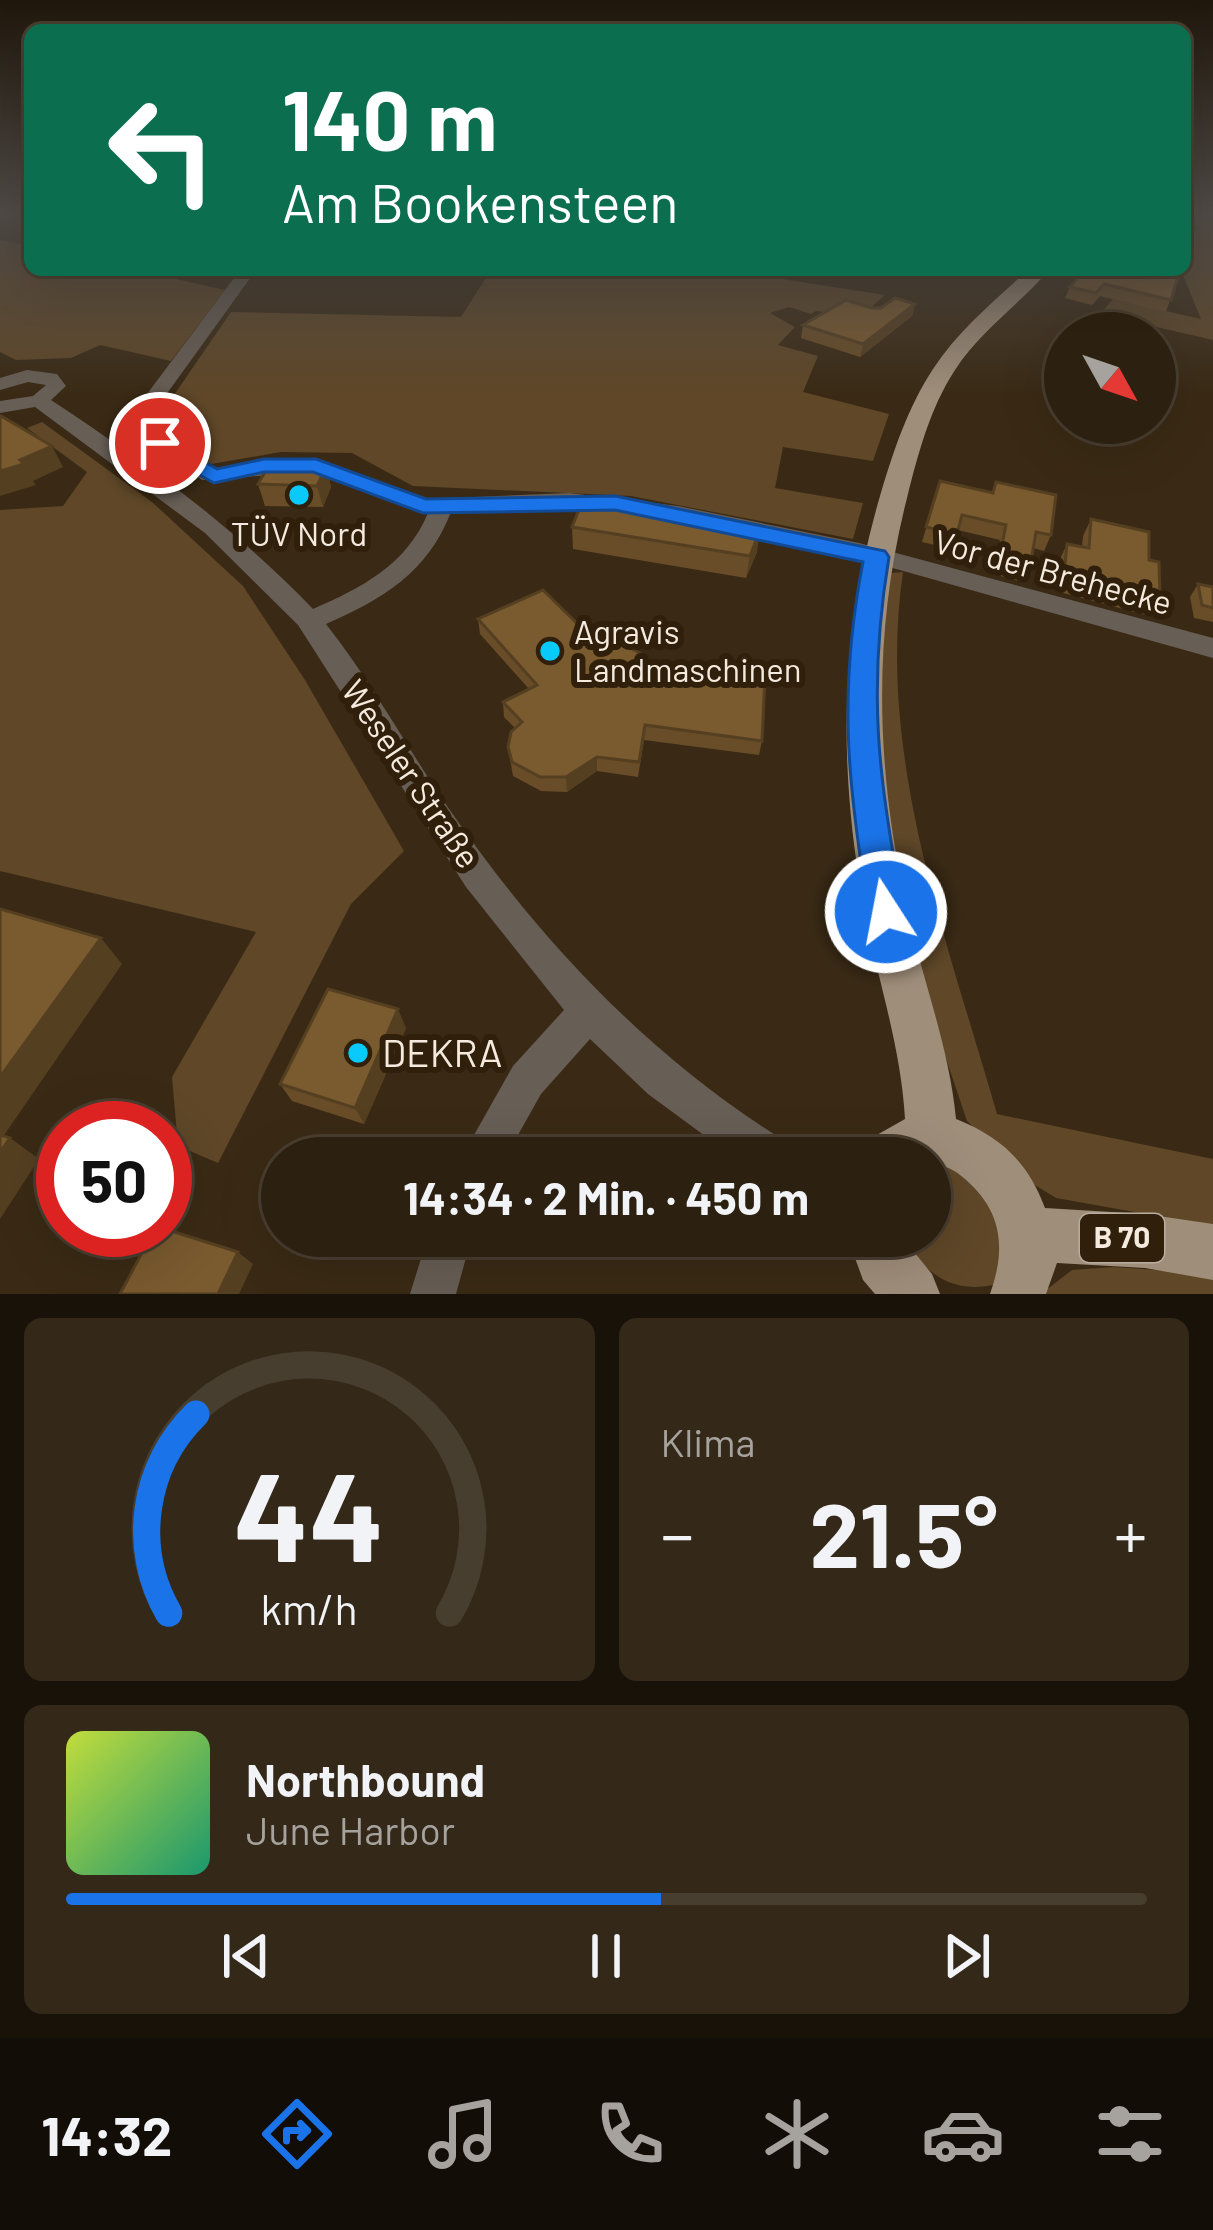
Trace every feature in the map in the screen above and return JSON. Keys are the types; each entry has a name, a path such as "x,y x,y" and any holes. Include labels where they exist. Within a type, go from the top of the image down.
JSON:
{"main road":[{"path":"912,1137 926,1078 886,912 863,773 861,650 877,557 905,459 938,380 983,323 1034,276"},
{"path":"951,1149 969,1150 1003,1178 1019,1204 1029,1234 1030,1264 1018,1294"},
{"name":"B 70","path":"1029,1234 1145,1240 1213,1252"},
{"path":"883,1257 912,1294"}],"street":[{"name":"Vor der Brehecke","path":"244,276 143,420 146,433 214,476 264,466 316,465 391,497 441,508 569,500 615,503 877,557 1213,648"},
{"path":"2,381 50,378 70,370"},
{"path":"0,407 39,400 56,386 50,378"},
{"name":"Weseler Straße","path":"39,400 169,492 309,621 500,906 589,1010 682,1095 743,1137"},
{"path":"309,621 384,585 418,558 441,508"},
{"path":"494,1137 527,1079 589,1010"},
{"path":"433,1294 444,1257"}],"shaded area":[{"path":"0,274 163,276 225,290 171,361 100,345 71,358 16,360 0,352"},
{"path":"1213,274 1213,340 1176,331 1176,313 1201,319 1183,276"},
{"path":"487,276 762,276 885,295 861,316 811,314 789,307 770,313 795,327 778,345 818,356 803,392 889,414 873,461 783,447 775,488 863,503 853,539 631,496 413,486 352,453 281,452 211,464 166,436 184,425 163,411 231,312 461,317"},
{"path":"1113,299 1170,312 1102,312"},
{"path":"42,422 152,502 243,586 305,680 404,851 351,904 218,1163 192,1152 192,1101 174,1101 172,1077 256,932 0,871 0,510 63,506 87,472 27,428"},
{"path":"903,572 897,641 908,778 938,914 997,1114 1213,1159 1213,1226 1056,1198 1025,1179 967,1121 925,996 892,855 873,669 891,573"},
{"path":"951,1167 971,1171 1012,1240 993,1285 950,1282 918,1259 951,1257"},
{"path":"1114,1267 1213,1274 1213,1294 1041,1294 1072,1270"}],"building":[{"path":"1079,276 1178,276 1171,300 1104,284 1096,293 1070,287"},
{"path":"895,298 915,304 863,344 803,325 846,300 881,308"},
{"path":"0,416 52,446 20,460 24,464 0,471"},
{"path":"269,465 326,466 317,486 258,484"},
{"path":"940,481 993,493 996,482 1056,495 1051,535 1036,532 1030,567 999,559 1006,525 962,515 957,534 926,527"},
{"path":"582,502 683,514 760,530 750,556 572,527"},
{"path":"1091,519 1149,532 1149,560 1159,562 1160,599 1064,574 1067,544 1089,548"},
{"path":"1198,584 1213,587 1213,608 1202,605"},
{"path":"543,590 594,640 600,637 629,647 645,656 644,662 765,677 762,741 645,725 639,762 597,757 566,777 540,777 512,762 511,732 522,722 503,702 537,685 478,619"},
{"path":"0,909 101,938 0,1077"},
{"path":"328,989 398,1009 355,1108 280,1084"},
{"path":"192,1238 238,1252 218,1294 120,1294 140,1257 192,1257"}],"place":[{"name":"TÜV Nord","path":"299,495"},
{"name":"Agravis Landmaschinen","path":"550,651"},
{"name":"DEKRA","path":"358,1053"}],"route":[{"path":"160,443 214,476 264,466 316,465 423,506 569,500 615,503 877,557 862,637 860,730 867,806 886,912"}]}
